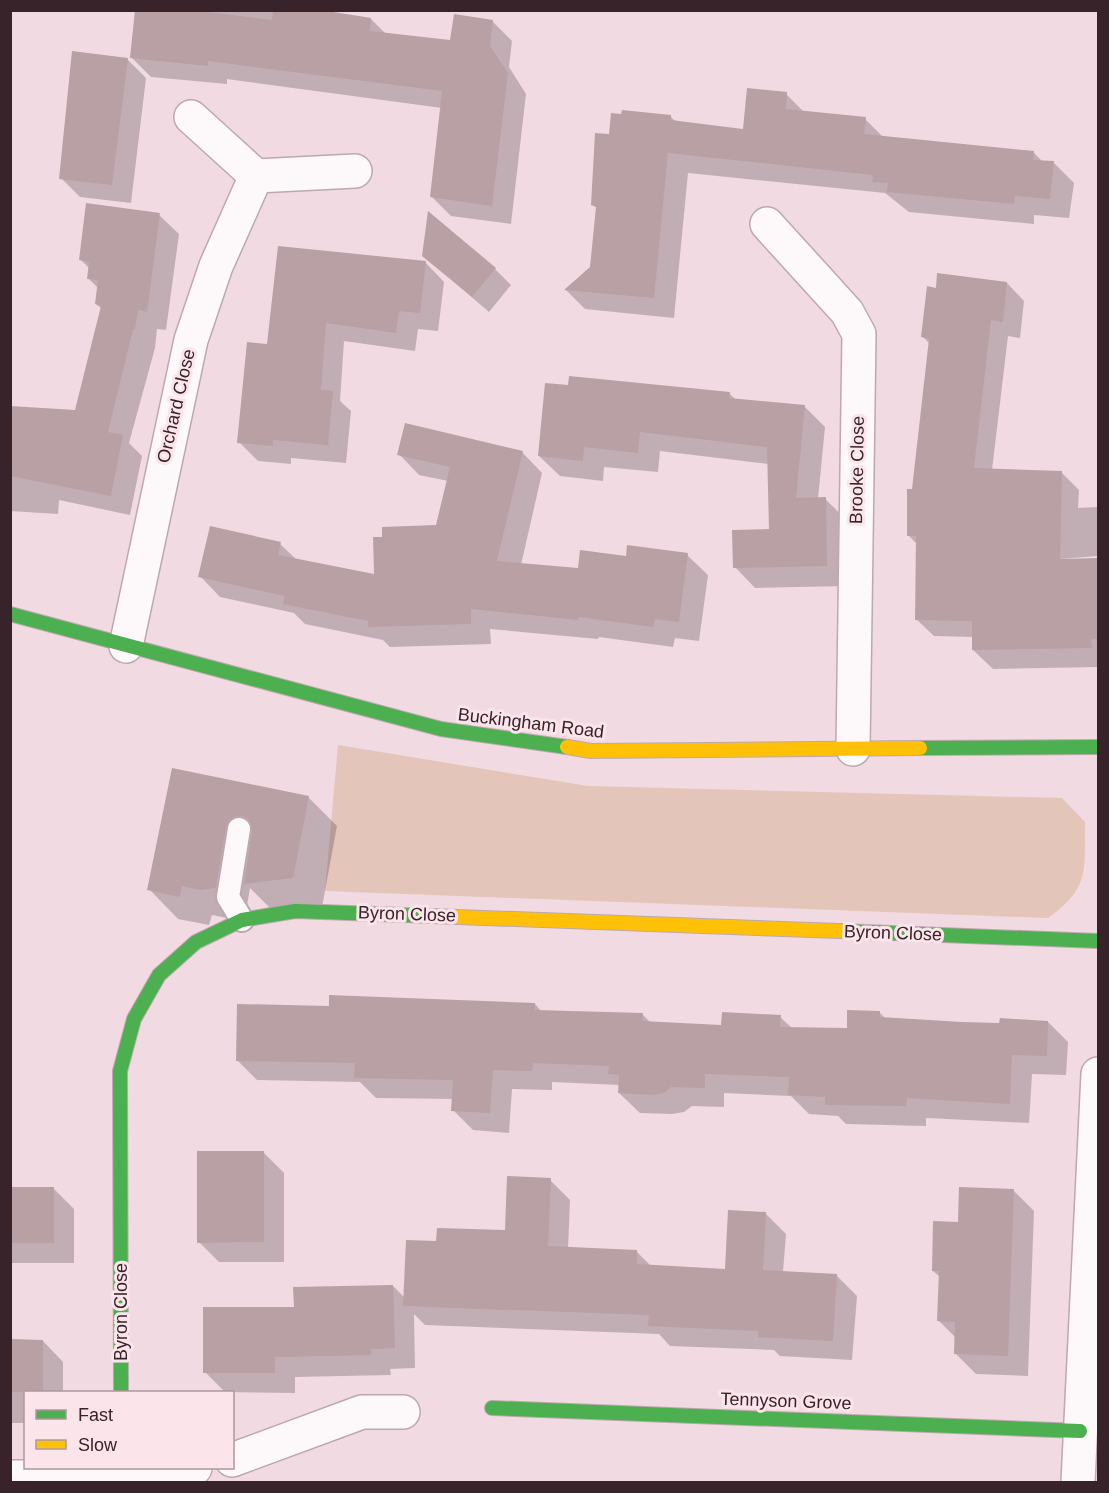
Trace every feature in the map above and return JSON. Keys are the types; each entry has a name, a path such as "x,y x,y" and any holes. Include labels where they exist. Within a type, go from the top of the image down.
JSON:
{"street":[{"path":"191,117 256,176 355,171"},
{"name":"Orchard Close","path":"126,646 191,340 216,266 256,176"},
{"name":"Brooke Close","path":"767,224 847,312 859,334 853,749"},
{"name":"Buckingham Road","path":"10,614 441,729 591,751 1098,747"},
{"name":"Byron Close","path":"121,1391 120,1071 134,1019 159,975 196,942 242,920 295,911 1098,941"},
{"path":"1078,1482 1098,1074"},
{"name":"Tennyson Grove","path":"492,1408 1080,1431"},
{"path":"234,1459 362,1412 403,1412"},
{"path":"10,1477 166,1469"}],"lane":[{"path":"239,829 228,897 242,920"}],"shaded area":[{"path":"338,745 588,786 1062,798 1085,822 1084,865 1078,887 1072,897 1048,918 325,891"}],"building":[{"path":"135,10 192,10 272,20 273,10 321,10 371,18 370,31 450,40 454,14 493,20 490,46 508,73 492,206 430,197 442,91 208,61 208,66 130,58"},
{"path":"72,51 128,58 112,185 59,179"},
{"path":"747,88 787,92 786,109 866,117 864,134 1034,151 1033,160 1054,161 1050,199 1015,196 1014,204 887,192 888,183 872,182 873,175 668,153 654,298 564,290 590,267 596,207 591,205 595,133 609,134 611,113 621,114 622,110 671,115 671,120 743,129"},
{"path":"86,203 160,213 147,312 138,310 108,432 123,435 111,496 10,476 10,406 75,410 101,306 95,304 98,280 87,279 89,262 79,260"},
{"path":"428,211 496,268 472,297 422,256"},
{"path":"278,246 426,261 420,313 399,311 396,333 326,323 321,390 333,391 328,445 273,440 273,446 237,443 247,342 267,344"},
{"path":"937,273 1007,282 1003,322 991,320 974,468 1062,471 1060,559 1098,558 1098,639 1091,639 1092,648 972,650 972,621 915,620 916,536 907,536 907,489 912,489 929,339 921,337 927,286 936,288"},
{"path":"569,376 730,392 729,398 805,405 796,498 826,497 827,566 733,568 732,530 769,529 767,447 640,432 638,453 584,447 583,461 538,456 545,383 568,385"},
{"path":"405,423 523,451 497,561 578,568 580,550 626,556 627,545 688,553 679,622 655,619 653,627 579,617 578,620 471,609 471,624 368,627 368,621 283,604 285,596 198,577 210,526 281,542 278,555 374,574 373,537 382,537 382,527 436,525 450,467 397,455"},
{"path":"172,768 309,796 293,878 244,884 252,831 248,819 241,816 229,820 226,826 216,888 201,890 182,886 180,897 147,890"},
{"path":"329,995 535,1003 535,1010 643,1013 642,1021 721,1025 722,1012 781,1015 780,1027 847,1028 847,1010 880,1011 880,1017 962,1022 999,1023 1000,1018 1048,1021 1047,1056 1012,1055 1010,1104 907,1098 906,1106 825,1105 825,1097 788,1095 789,1077 705,1074 705,1088 671,1087 664,1093 651,1095 618,1093 619,1075 608,1074 609,1066 533,1063 532,1071 493,1070 490,1113 451,1111 453,1080 354,1078 355,1063 236,1061 237,1004 329,1006"},
{"path":"197,1151 264,1151 264,1242 197,1243"},
{"path":"507,1176 551,1178 548,1246 637,1250 637,1264 725,1269 728,1210 766,1212 763,1270 837,1274 833,1341 758,1337 758,1331 648,1326 649,1315 403,1306 406,1240 436,1241 437,1228 505,1230"},
{"path":"10,1187 54,1187 54,1243 10,1243"},
{"path":"959,1187 1014,1189 1008,1356 954,1354 955,1322 937,1321 939,1271 932,1271 933,1221 958,1222"},
{"path":"393,1285 395,1348 371,1349 371,1355 275,1357 275,1373 203,1373 203,1307 294,1307 293,1287"},
{"path":"10,1339 43,1340 43,1391 10,1392"}],"traffic: fast":[{"path":"10,614 441,729 567,747"},
{"path":"920,748 1098,747"},
{"path":"121,1391 120,1071 134,1019 159,975 196,942 242,920 295,911 431,916"},
{"path":"840,931 1098,941"},
{"path":"492,1408 1080,1431"}],"traffic: slow":[{"path":"567,747 591,751 920,748"},
{"path":"431,916 840,931"}]}
